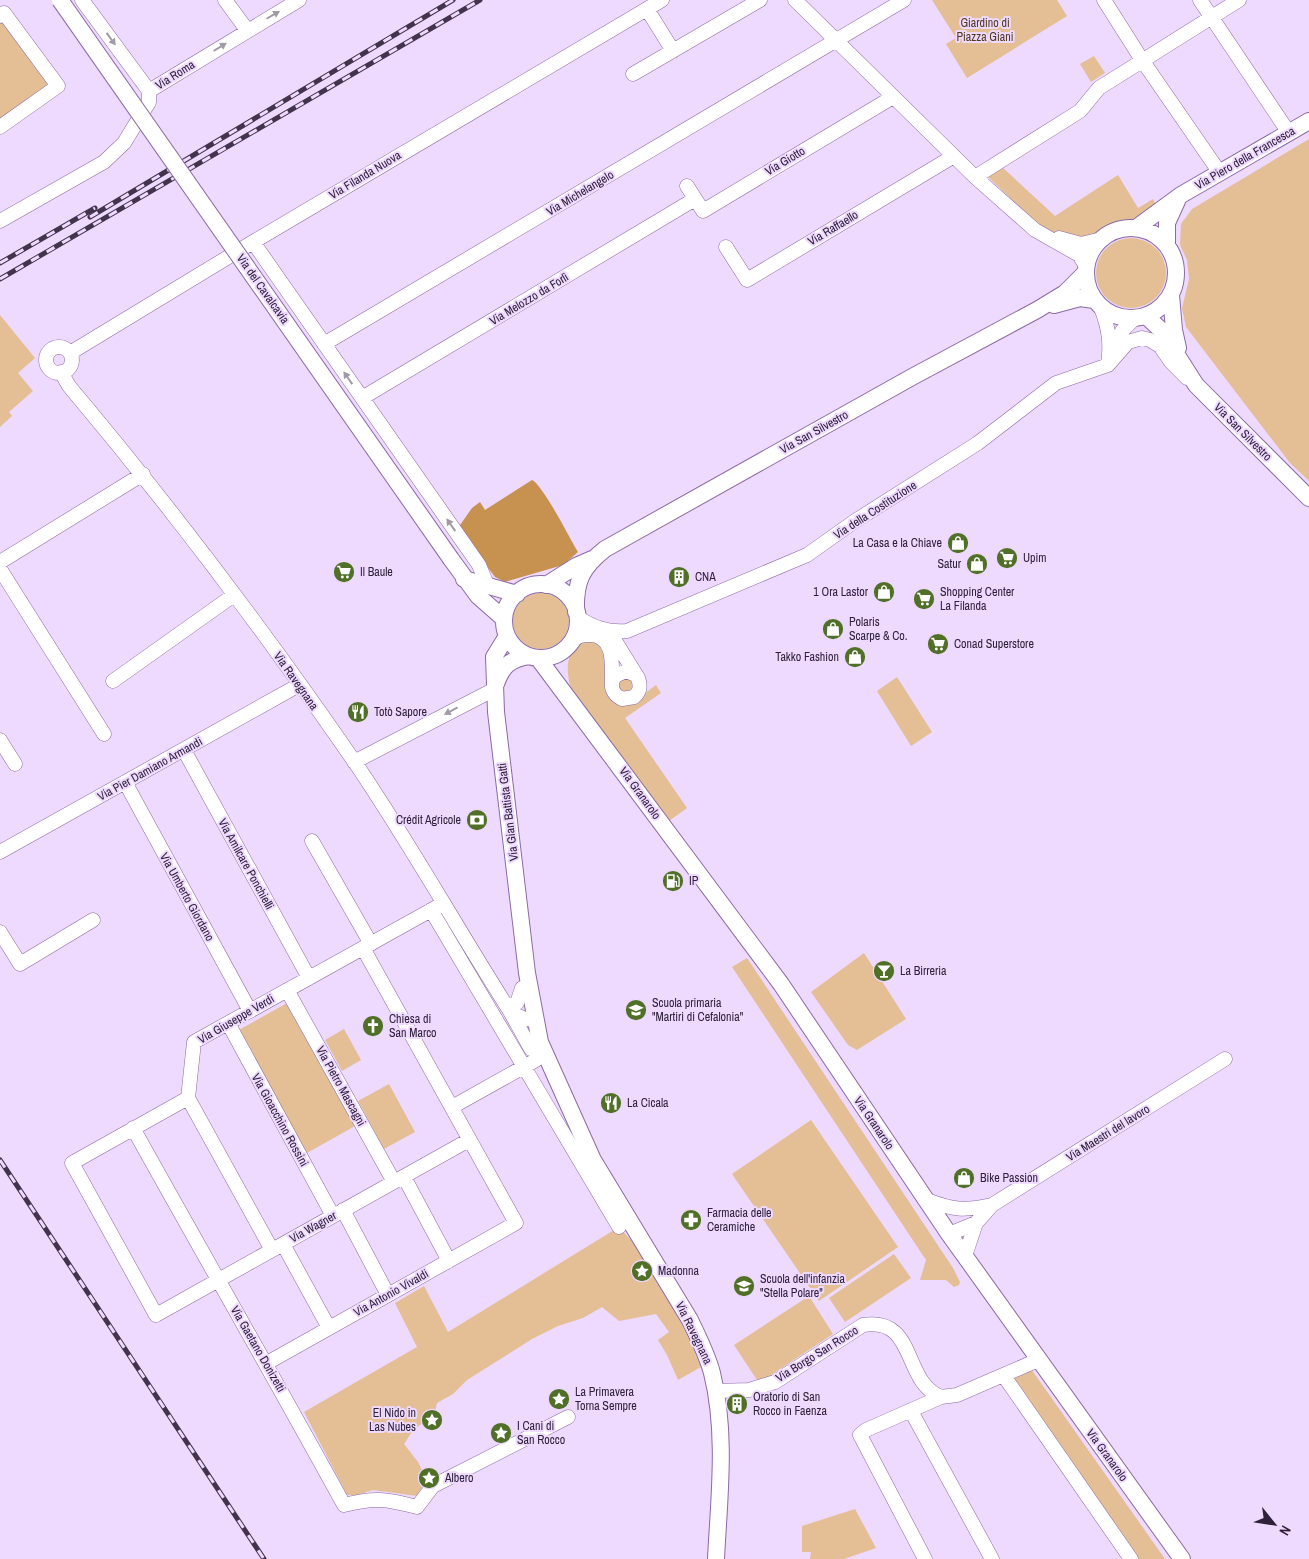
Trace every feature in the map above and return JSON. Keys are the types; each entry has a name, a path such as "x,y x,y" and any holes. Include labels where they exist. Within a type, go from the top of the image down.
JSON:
{"main road":[{"name":"Via del Cavalcavia","path":"60,0 464,579 478,596 503,618"},
{"name":"Via Piero della Francesca","path":"1136,228 1181,195 1309,121"},
{"name":"Via Piero della Francesca","path":"1167,246 1169,216 1181,195"},
{"path":"1136,228 1150,232 1167,246 1176,268 1175,284 1171,295 1157,310 1140,317 1123,318 1098,304 1086,283 1086,269 1088,257 1102,239 1120,229 1136,228"},
{"name":"Via San Silvestro","path":"546,585 576,566 594,558 605,549 903,382 1037,310 1065,293 1086,269"},
{"name":"Via San Silvestro","path":"1171,295 1174,330 1182,362"},
{"name":"Via San Silvestro","path":"1037,310 1080,298 1098,304"},
{"name":"Via San Silvestro","path":"1140,317 1162,330 1196,385 1309,498"},
{"name":"Via San Silvestro","path":"577,614 575,592 580,578 594,558"},
{"path":"464,579 516,594"},
{"path":"563,690 560,669 568,646 575,636 577,614 565,594 546,585 530,586 516,594 503,618 507,636 512,644 533,657 553,656 568,646"},
{"name":"Via Gian Battista Gatti","path":"507,636 494,657 495,689 496,712 523,936 522,988 519,1015"},
{"name":"Via Gian Battista Gatti","path":"495,689 505,666 515,658 533,657"},
{"name":"Via Granarolo","path":"533,657 563,690 781,984 949,1234 1182,1559"},
{"name":"Via Gian Battista Gatti","path":"519,1015 523,936"},
{"name":"Via Ravegnana","path":"519,1015 530,1063 584,1142"},
{"name":"Via Ravegnana","path":"519,1015 548,1063 584,1142 588,1163 690,1320 703,1346 716,1391 721,1439 716,1559"}],"street":[{"name":"Via Roma","path":"82,0 149,91 299,0"},
{"path":"225,0 247,30"},
{"name":"Via Filanda Nuova","path":"70,353 253,242 662,0"},
{"path":"633,74 760,0"},
{"path":"795,0 835,42 975,177 1035,230 1079,255 1086,269"},
{"name":"Via Michelangelo","path":"324,344 904,0"},
{"path":"1104,0 1142,60 1220,173"},
{"path":"1200,0 1290,133"},
{"path":"975,177 1080,111 1099,88 1239,0"},
{"path":"646,9 673,51"},
{"path":"0,16 4,13 58,86 0,128"},
{"path":"0,221 104,162 124,143 149,102 149,91"},
{"name":"Via Giotto","path":"696,199 703,211 893,97"},
{"name":"Via Raffaello","path":"726,247 746,280 954,156"},
{"path":"687,186 696,199"},
{"name":"Via Melozzo da Forlì","path":"362,398 696,199"},
{"path":"1035,230 1081,244 1102,239"},
{"name":"Via del Cavalcavia","path":"253,242 479,565 488,587"},
{"path":"1098,304 1110,340 1108,365"},
{"path":"1108,365 1122,331 1140,317"},
{"name":"Via della Costituzione","path":"602,629 616,632 627,630 808,555 855,521 978,443 1056,384 1108,365 1128,342 1142,338 1160,346 1171,362 1196,385"},
{"name":"Via Ravegnana","path":"70,353 60,347 49,352 47,364 53,371 61,372 69,386 143,474 234,594 354,762 437,907 530,1063 540,1094 588,1163 618,1227"},
{"path":"61,372 71,366 70,353"},
{"path":"0,562 143,474"},
{"path":"0,569 104,734"},
{"path":"113,681 234,594"},
{"name":"Via della Costituzione","path":"577,614 612,636 636,675"},
{"path":"620,648 620,638 627,630"},
{"path":"568,646 575,638 582,635 598,636 607,642 612,653 612,682 613,691 618,697 630,699 639,691 640,682 636,675 629,671 615,676 612,682"},
{"name":"Via Pier Damiano Armandi","path":"0,852 299,685"},
{"path":"354,762 495,689"},
{"path":"0,740 15,764"},
{"name":"Via Amilcare Ponchielli","path":"184,750 309,978"},
{"name":"Via Umberto Giordano","path":"125,782 250,1011"},
{"path":"312,841 470,1140"},
{"name":"Via Ravegnana","path":"437,907 519,1015"},
{"name":"Via Giuseppe Verdi","path":"188,1098 194,1042 437,907"},
{"path":"0,932 20,964 93,920"},
{"name":"Via Pietro Mascagni","path":"287,990 449,1261"},
{"name":"Via Gioacchino Rossini","path":"228,1023 338,1213 388,1295"},
{"name":"Via Maestri del lavoro","path":"965,1256 976,1223 992,1205 1224,1059"},
{"path":"452,1108 530,1063"},
{"path":"133,1128 188,1098 328,1328"},
{"name":"Via Wagner","path":"133,1128 72,1163 156,1315 470,1140"},
{"name":"Via Gaetano Donizetti","path":"133,1128 267,1364 344,1505 366,1500 385,1499 417,1507 432,1486 568,1416"},
{"name":"Via Antonio Vivaldi","path":"267,1364 516,1224 470,1140"},
{"name":"Via Maestri del lavoro","path":"927,1200 948,1208 966,1210 992,1205"},
{"path":"949,1234 966,1210"},
{"name":"Via Maestri del lavoro","path":"949,1234 976,1223"},
{"name":"Via Borgo San Rocco","path":"716,1391 749,1390 775,1382 863,1325 877,1322 892,1327 899,1334 918,1372 930,1390 941,1397"},
{"path":"925,1559 860,1435 866,1430 941,1397 957,1395 1038,1360"},
{"path":"1004,1376 1131,1559"},
{"path":"911,1411 992,1559"}],"green space":[{"name":"Giardino di Piazza Giani","path":"932,0 1057,0 1067,16 967,78 946,44 956,38"},
{"path":"0,19 53,87 0,125"},
{"path":"1094,56 1105,73 1091,82 1080,64"},
{"path":"1309,139 1309,481 1290,463 1186,327 1182,308 1189,279 1187,260 1180,245 1181,224 1192,209"},
{"path":"1001,166 1055,216 1118,175 1138,208 1153,199 1157,207 1139,219 1112,225 1089,238 1057,234 1039,225 985,174"},
{"path":"1131,238 1144,241 1156,248 1163,260 1166,273 1163,286 1156,298 1144,305 1131,308 1118,305 1106,298 1099,286 1096,273 1099,260 1106,248 1118,241"},
{"path":"0,315 35,358 18,373 33,391 9,412 12,416 0,427"},
{"path":"541,593 552,595 561,601 567,610 569,621 567,632 561,641 552,647 541,649 530,647 521,641 515,632 513,621 515,610 521,601 530,595"},
{"path":"592,639 604,645 609,691 640,697 656,685 661,693 625,718 687,808 666,823 570,686 568,663 570,656 577,646"},
{"path":"625,674 637,686 627,696 615,684"},
{"path":"897,677 932,732 911,746 877,691"},
{"path":"864,953 906,1019 857,1050 848,1045 811,992"},
{"path":"747,958 953,1268 960,1282 959,1285 954,1287 946,1280 920,1280 926,1260 732,967"},
{"path":"287,1003 355,1126 307,1153 239,1030"},
{"path":"344,1029 361,1060 342,1071 325,1040"},
{"path":"389,1084 415,1132 384,1149 358,1101"},
{"path":"811,1120 898,1247 819,1301 732,1174"},
{"path":"619,1227 652,1263 675,1304 701,1367 678,1380 658,1340 669,1332 656,1314 619,1321 602,1307 583,1318 558,1326 532,1339 467,1380 453,1394 437,1403 434,1415 413,1430 404,1444 418,1462 427,1480 417,1496 373,1490 357,1495 347,1495 304,1412 417,1347 395,1303 424,1286 448,1332"},
{"path":"894,1254 911,1278 845,1322 829,1298"},
{"path":"809,1296 833,1334 759,1383 734,1345"},
{"path":"1029,1366 1165,1559 1135,1559 1012,1378"},
{"path":"855,1509 876,1548 844,1559 810,1559 811,1552 802,1552 802,1526"}],"shaded area":[{"path":"532,480 543,492 578,552 563,565 505,582 495,577 458,528 472,508 480,502 485,510"}],"railway":[{"path":"90,217 453,0"},
{"path":"0,279 480,0"},
{"path":"0,263 95,208"},
{"path":"0,1160 264,1559"}],"place":[{"name":"La Casa e la Chiave","path":"958,543"},
{"name":"Upim","path":"1007,558"},
{"name":"Satur","path":"977,564"},
{"name":"Il Baule","path":"344,572"},
{"name":"CNA","path":"679,577"},
{"name":"1 Ora Lastor","path":"884,592"},
{"name":"Shopping Center La Filanda","path":"924,599"},
{"name":"Polaris Scarpe & Co.","path":"833,629"},
{"name":"Conad Superstore","path":"938,644"},
{"name":"Takko Fashion","path":"855,657"},
{"name":"Totò Sapore","path":"358,712"},
{"name":"Crédit Agricole","path":"477,820"},
{"name":"IP","path":"673,881"},
{"name":"La Birreria","path":"884,971"},
{"name":"Scuola primaria \"Martiri di Cefalonia\"","path":"636,1010"},
{"name":"Chiesa di San Marco","path":"373,1026"},
{"name":"La Cicala","path":"611,1103"},
{"name":"Bike Passion","path":"964,1178"},
{"name":"Farmacia delle Ceramiche","path":"691,1220"},
{"name":"Madonna","path":"642,1271"},
{"name":"Scuola dell'infanzia \"Stella Polare\"","path":"744,1286"},
{"name":"La Primavera Torna Sempre","path":"559,1399"},
{"name":"Oratorio di San Rocco in Faenza","path":"737,1404"},
{"name":"El Nido in Las Nubes","path":"432,1420"},
{"name":"I Cani di San Rocco","path":"501,1433"},
{"name":"Albero","path":"429,1478"}]}
